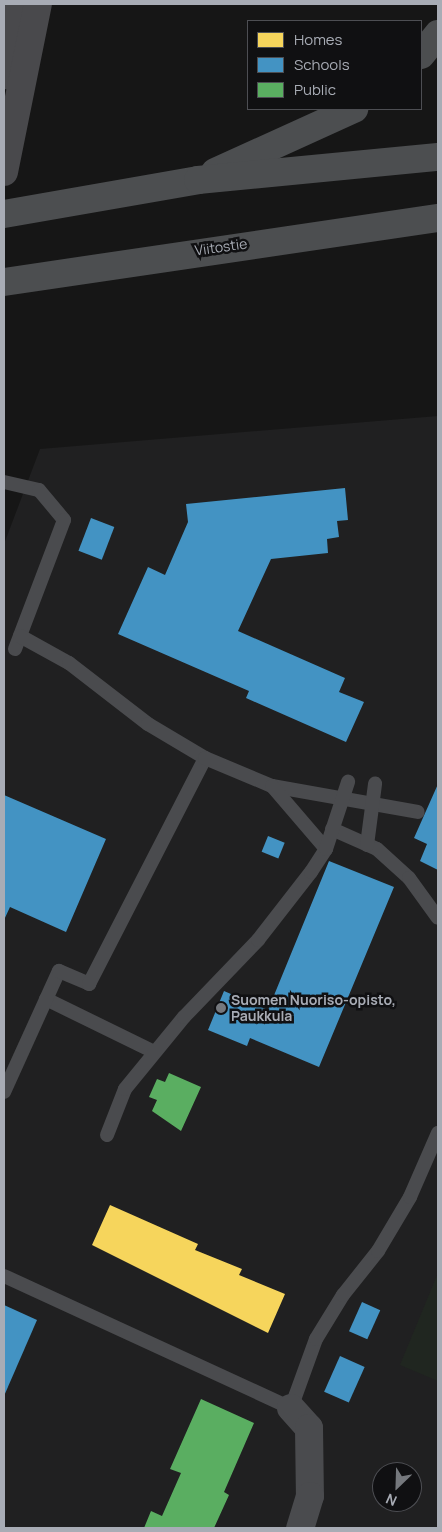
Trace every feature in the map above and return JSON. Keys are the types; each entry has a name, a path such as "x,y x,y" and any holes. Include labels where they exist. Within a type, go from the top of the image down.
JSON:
{"highway":[{"path":"422,54 438,34"},
{"path":"198,180 352,110"},
{"path":"4,214 198,180 438,157"},
{"name":"Viitostie","path":"4,282 438,218"}],"street":[{"path":"6,156 11,4"},
{"path":"6,156 38,4"},
{"path":"291,1408 309,1428 310,1496 300,1528"}],"lane":[{"path":"4,482 39,490 64,520 17,643 69,663 148,724 205,758 272,786 418,812"},
{"path":"4,1092 59,971 89,984 205,758"},
{"path":"107,1135 125,1089 154,1052 258,940 326,849 348,782"},
{"path":"367,845 375,784"},
{"path":"272,786 326,849"},
{"path":"332,829 367,845 409,878 438,918"},
{"path":"46,999 154,1052"},
{"path":"4,1276 291,1408 316,1339 342,1295 378,1251 438,1132"}],"shaded area":[{"name":"Suomen Nuoriso-opisto, Paukkula","path":"438,416 438,1528 4,1528 4,544 40,449"},
{"path":"438,1273 438,1381 400,1365"}],"building: Homes":[{"path":"110,1205 198,1244 195,1250 242,1269 239,1275 285,1294 268,1333 92,1245"}],"building: Schools":[{"path":"345,488 348,520 337,521 339,537 327,539 328,553 271,559 238,631 345,678 339,692 364,702 346,742 246,698 249,691 118,634 148,567 165,575 188,522 186,504"},
{"path":"91,518 114,527 102,560 78,551"},
{"path":"438,784 438,870 420,861 427,844 414,838"},
{"path":"4,795 106,839 66,932 10,907 4,920"},
{"path":"268,836 285,843 278,859 262,852"},
{"path":"329,861 394,887 319,1067 250,1038 247,1046 208,1030 224,991 268,1010"},
{"path":"362,1302 380,1310 367,1339 349,1331"},
{"path":"4,1305 37,1320 4,1396"},
{"path":"340,1356 365,1367 349,1403 324,1392"}],"building: Public":[{"path":"169,1073 201,1087 181,1131 152,1111 157,1100 149,1097 157,1079 165,1082"},
{"path":"201,1399 254,1423 224,1492 229,1495 214,1528 144,1528 151,1511 162,1516 181,1473 170,1469"}],"place":[{"name":"Suomen Nuoriso-opisto, Paukkula","path":"221,1008"}]}
